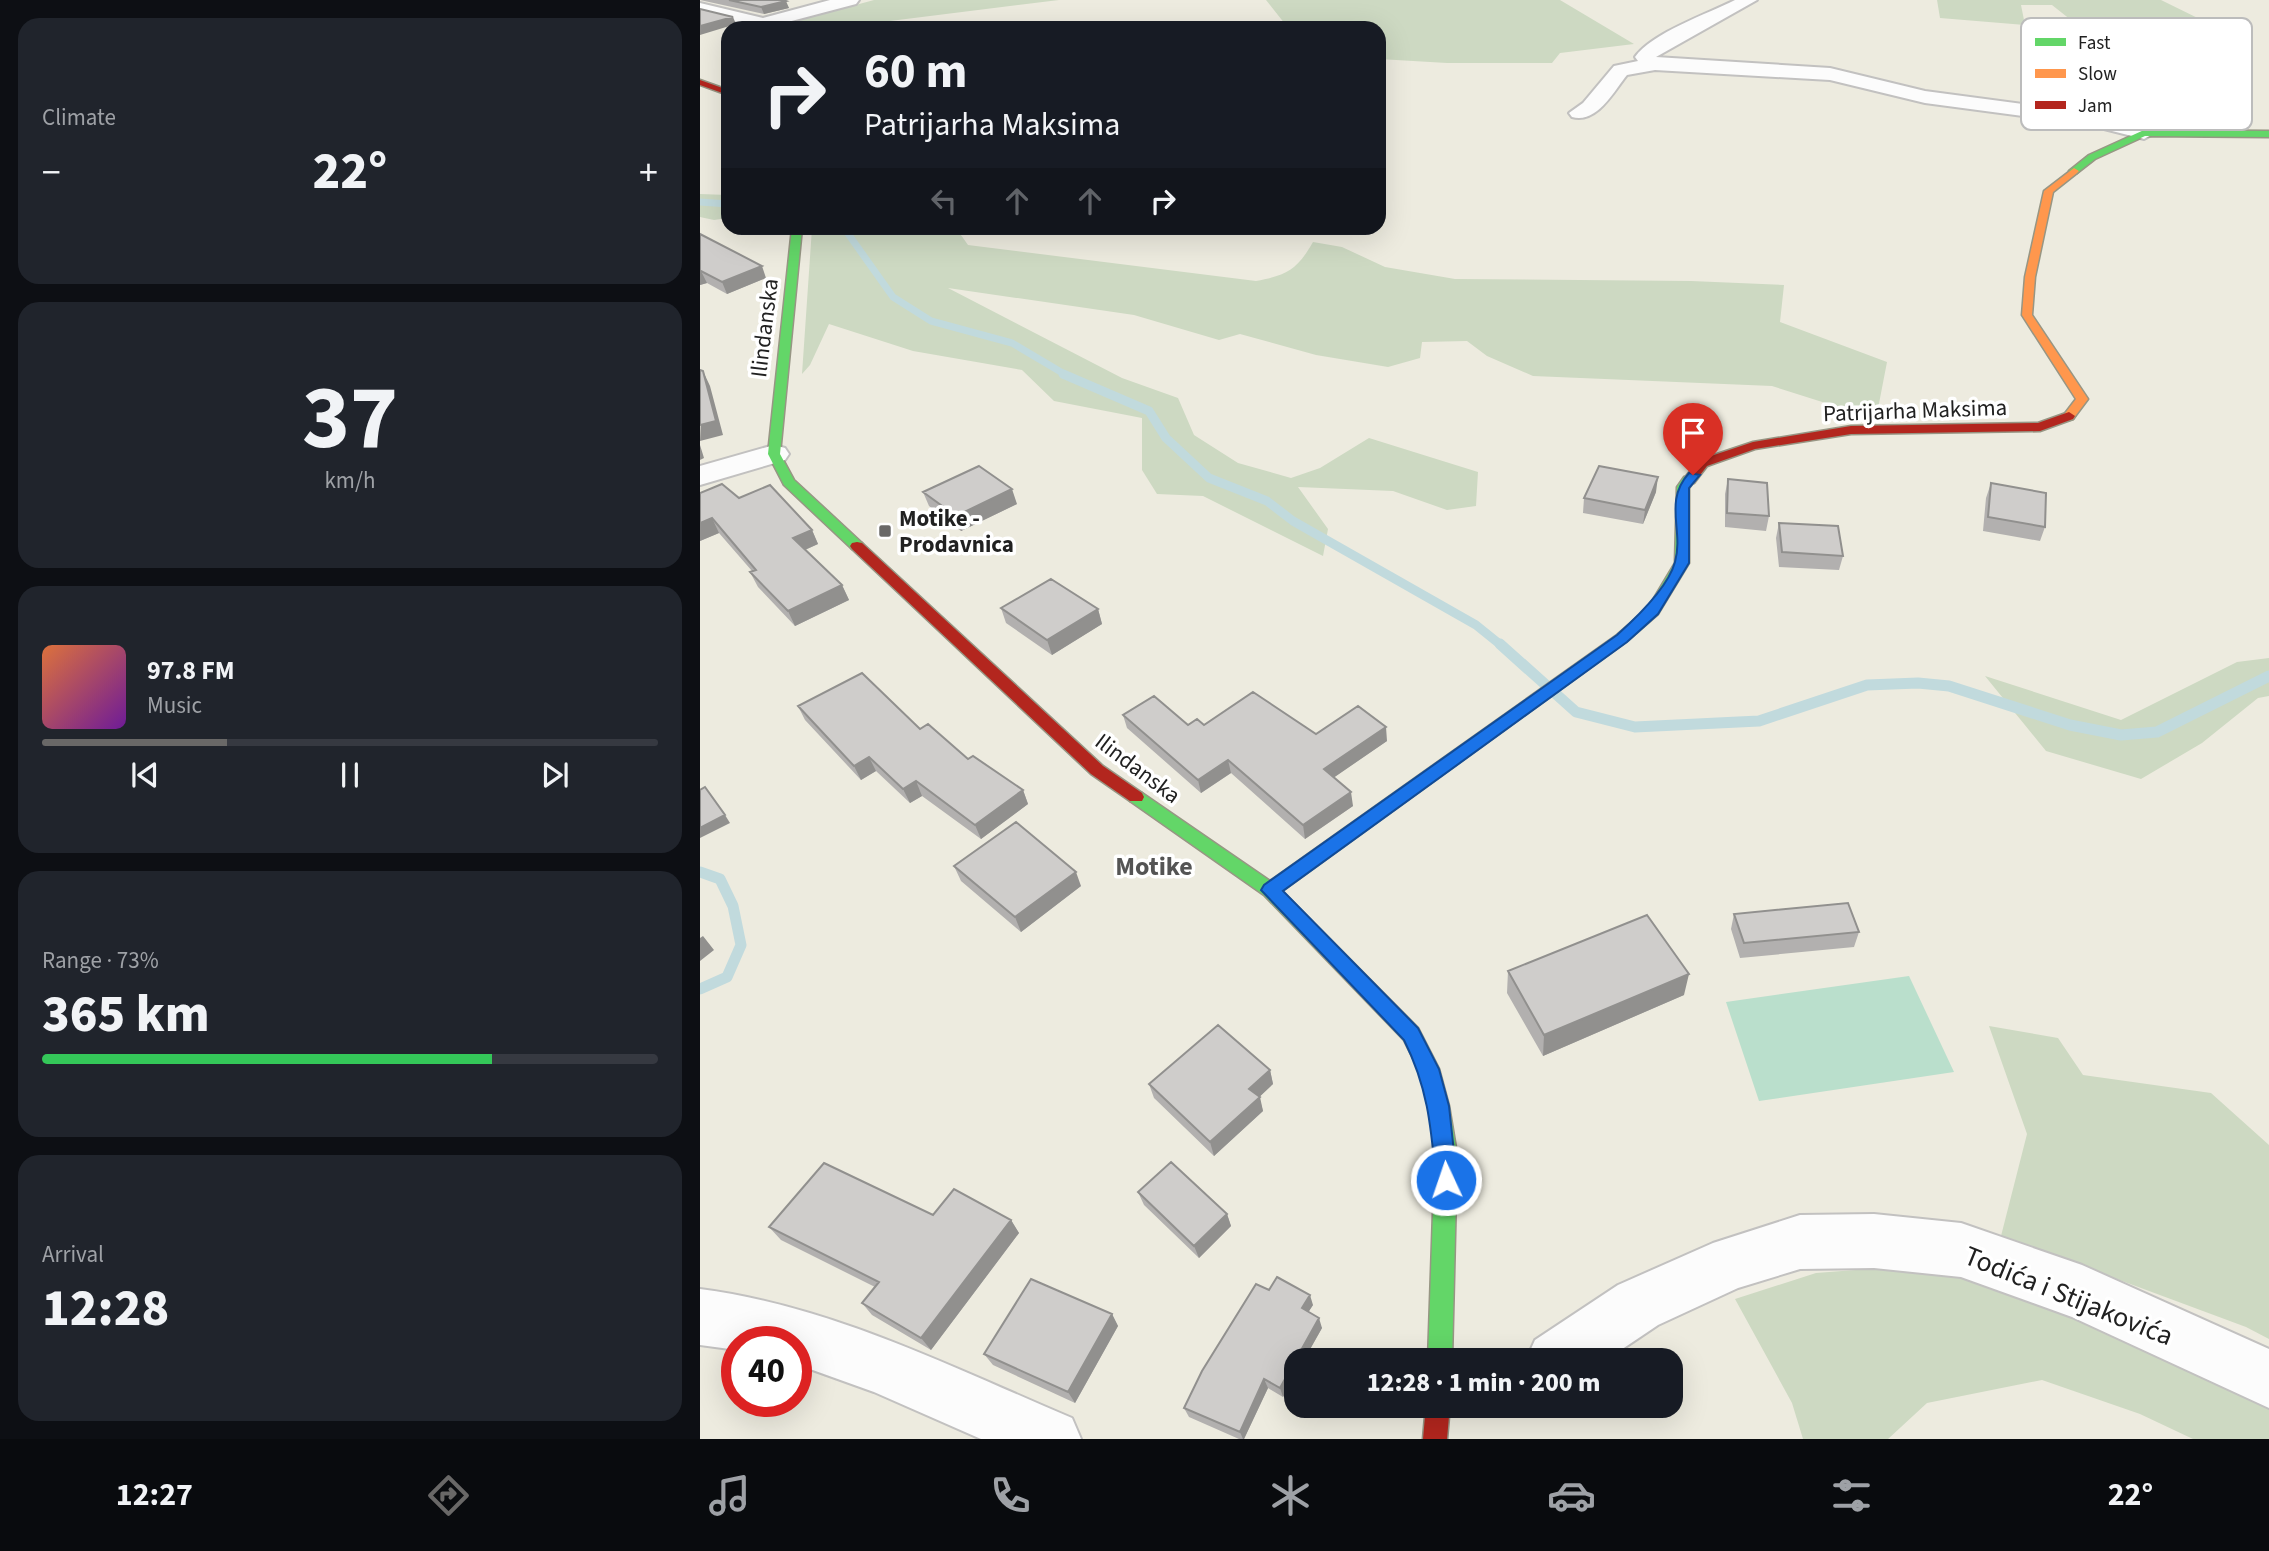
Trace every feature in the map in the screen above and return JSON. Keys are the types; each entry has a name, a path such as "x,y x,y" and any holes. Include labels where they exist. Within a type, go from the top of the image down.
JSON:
{"street":[{"path":"772,21 850,0"},
{"path":"1655,64 1644,57 1658,46 1748,0"},
{"path":"700,8 756,21"},
{"path":"1579,113 1590,107 1621,70 1655,64 1830,74 1925,97 2021,110"},
{"path":"700,82 721,90"},
{"path":"2135,130 2144,132"},
{"name":"Patrijarha Maksima","path":"1270,890 1622,638 1653,611 1682,563 1683,487 1703,463 1753,446 1851,430 2040,427 2061,422 2077,412 2082,399 2076,385 2027,315 2030,277 2049,191 2092,157 2144,132 2269,134"},
{"name":"Ilindanska","path":"796,235 774,454 789,482 1097,770 1270,890 1411,1034 1429,1069 1439,1106 1446,1154 1440,1348"},
{"path":"700,476 774,454"},
{"name":"Todića i Stijakovića","path":"1573,1348 1638,1305 1732,1262 1800,1242 1874,1241 1961,1250 2082,1293 2269,1379"},
{"path":"700,1317 724,1319 820,1342 1051,1439"},
{"path":"1436,1439 1437,1418"}],"shaded area":[{"path":"700,0 2269,0 2269,1439 700,1439"}],"green space":[{"path":"874,0 1059,0 890,21 797,21"},
{"path":"1266,0 1560,0 1634,44 1560,53 1552,63 1447,63 1386,59 1386,21 1283,21"},
{"path":"1937,0 2161,0 2198,18 2068,18 2052,5 2021,5 2024,18 2021,18 2021,25 1940,18"},
{"path":"700,194 721,195 721,219 700,217"},
{"path":"812,235 961,235 968,245 1256,281 1290,270 1302,259 1313,242 1342,247 1385,267 1455,279 1691,281 1784,285 1780,322 1887,362 1876,419 1772,386 1533,376 1487,356 1467,341 1422,342 1420,358 1388,367 1316,355 1240,334 1219,340 1134,315 948,288 1122,378 1178,398 1194,435 1238,463 1291,478 1320,468 1369,438 1478,472 1476,506 1447,510 1393,491 1298,487 1328,529 1323,556 1203,496 1157,494 1142,470 1142,418 1054,401 1022,370 913,351 829,324 810,365 802,374"},
{"path":"2269,658 2269,696 2258,698 2202,743 2141,779 2046,751 1985,676 2121,720 2237,662"},
{"path":"1909,976 1954,1072 1759,1101 1726,1002"},
{"path":"1989,1026 2058,1038 2083,1075 2211,1093 2269,1145 2269,1339 2246,1327 2001,1236 2027,1134"},
{"path":"1907,1266 1988,1283 2086,1316 2269,1405 2269,1439 2193,1439 2140,1414 2042,1380 1927,1403 1888,1439 1803,1439 1792,1403 1735,1299 1816,1273"}],"building":[{"path":"729,0 783,0 786,1 761,7"},
{"path":"700,9 733,17 700,26"},
{"path":"700,234 762,266 722,282 700,271"},
{"path":"700,370 703,371 716,421 700,425"},
{"path":"979,466 1012,489 956,516 923,492"},
{"path":"1599,466 1658,477 1645,510 1584,498"},
{"path":"1728,479 1767,483 1769,516 1727,513"},
{"path":"1991,483 2046,493 2045,527 1988,517"},
{"path":"722,484 739,498 770,485 812,530 793,538 842,585 788,611 750,572 756,570 712,518 700,523 700,493"},
{"path":"1779,523 1838,526 1843,556 1782,552"},
{"path":"1051,579 1098,609 1047,640 1001,608"},
{"path":"862,673 920,729 928,724 968,759 973,756 1023,790 975,825 916,781 903,789 869,757 854,766 798,706"},
{"path":"1253,692 1316,734 1358,706 1386,727 1324,769 1351,792 1303,825 1228,760 1198,780 1123,715 1154,696 1188,725 1197,719 1204,725"},
{"path":"705,787 725,815 700,828 700,790"},
{"path":"1016,822 1076,872 1015,917 954,866"},
{"path":"1848,903 1859,932 1744,943 1734,914"},
{"path":"1647,915 1689,974 1544,1035 1508,971"},
{"path":"1218,1025 1270,1070 1249,1089 1260,1097 1210,1142 1149,1084"},
{"path":"1171,1162 1227,1214 1194,1246 1138,1192"},
{"path":"824,1163 933,1215 954,1189 1011,1220 921,1338 862,1303 879,1282 769,1227"},
{"path":"1277,1277 1310,1295 1302,1308 1319,1318 1302,1348 1284,1348 1284,1381 1280,1388 1264,1379 1240,1432 1184,1408 1202,1371 1256,1284 1269,1290"},
{"path":"1031,1279 1112,1314 1068,1392 984,1354"}],"waterway":[{"path":"700,202 721,204"},
{"path":"849,235 893,297 931,321 1012,343 1066,375"},
{"path":"1063,374 1149,411 1166,438 1209,478 1267,501 1293,521 1476,625 1502,646"},
{"path":"1500,644 1576,712 1635,727 1759,721 1867,685 1918,683 1949,686 2070,725 2121,735 2157,732 2269,676"},
{"path":"700,872 720,879 733,906 741,945 727,977 700,989"}],"traffic: fast":[{"path":"2074,171 2092,157 2144,133 2269,134"},
{"path":"796,235 774,454 789,482 857,546"},
{"path":"1270,890 1622,638 1653,611 1682,563 1683,487 1689,480"},
{"path":"1136,797 1270,890 1411,1034 1429,1069 1439,1106 1446,1154 1440,1348"}],"traffic: slow":[{"path":"2069,416 2082,399 2027,315 2030,277 2049,191 2074,171"}],"traffic: jam":[{"path":"700,82 721,90"},
{"path":"1689,480 1703,463 1753,446 1851,430 2040,427 2069,416"},
{"path":"857,546 1097,770 1136,797"},
{"path":"1435,1439 1437,1418"}],"place":[{"name":"Motike - Prodavnica","path":"885,531"}],"district":[{"name":"Motike","path":"1154,866"}],"route":[{"path":"1446,1180 1446,1154 1439,1106 1429,1069 1411,1034 1270,890 1622,638 1653,611 1682,563 1683,487 1693,475"}]}
